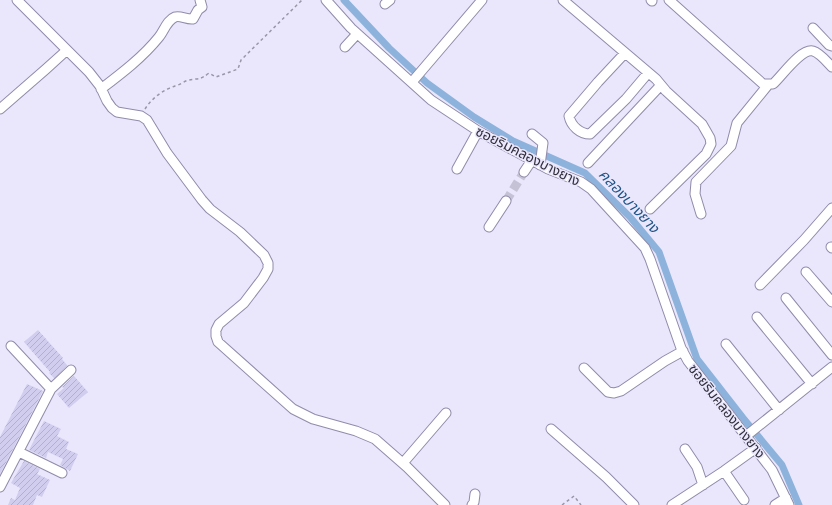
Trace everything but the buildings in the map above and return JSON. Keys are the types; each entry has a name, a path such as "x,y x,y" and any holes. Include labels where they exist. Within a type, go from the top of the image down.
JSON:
{"street":[{"path":"17,0 89,72 112,108 117,112 141,116 147,120 167,153 202,200 210,209 231,225 264,255 268,263 268,269 244,303 219,324 216,330 218,342 293,409 313,419 356,431 375,439 403,463 445,505"},
{"path":"101,89 140,56 161,35 167,24 174,17 179,16 189,20 193,19 198,10 202,7 200,0"},
{"name":"ซอยริมคลองบางยาง","path":"326,0 357,34 413,81 431,100 478,131 538,161 548,169 572,178 591,190 645,248 688,361 749,434 756,448 772,470 788,502"},
{"path":"413,81 482,0"},
{"path":"563,0 659,82 702,124 710,138 711,144 706,154 650,209"},
{"path":"669,0 758,80 768,85"},
{"path":"813,28 829,45 832,46"},
{"path":"344,47 357,34"},
{"path":"0,109 67,50"},
{"path":"701,214 695,194 696,182 731,146 737,123 768,85 773,84 806,51 813,51 819,54 832,68"},
{"path":"625,53 569,116 570,122 578,130 584,134 590,134 626,99 648,73"},
{"path":"588,163 659,82"},
{"path":"456,169 478,131"},
{"path":"524,172 538,161 543,145 542,141 532,134"},
{"path":"489,227 506,201"},
{"path":"760,285 831,210"},
{"path":"806,272 832,302"},
{"path":"786,298 832,355"},
{"path":"757,316 812,384"},
{"path":"726,344 779,410"},
{"path":"11,346 51,389"},
{"path":"584,368 608,392 614,393 621,391 665,361 683,351"},
{"path":"749,434 832,367"},
{"path":"0,487 51,389 71,370"},
{"path":"403,463 446,413"},
{"path":"550,429 606,477 634,505"},
{"path":"672,505 756,448"},
{"path":"685,449 697,467 703,485"},
{"path":"19,452 62,473"},
{"path":"724,471 744,500"},
{"path":"472,505 475,494"},
{"path":"776,505 788,502"}],"path":[{"path":"141,116 151,102 171,86 175,86 190,80 200,80 209,73 216,77 238,69 240,60 302,0"},
{"path":"562,505 574,496 581,505"}],"waterway":[{"name":"คลองบางยาง","path":"344,0 389,48 427,83 474,117 513,141 585,173 630,217 659,252 697,359 782,465 799,505"}],"tunnel":[{"path":"506,201 524,172"}]}
